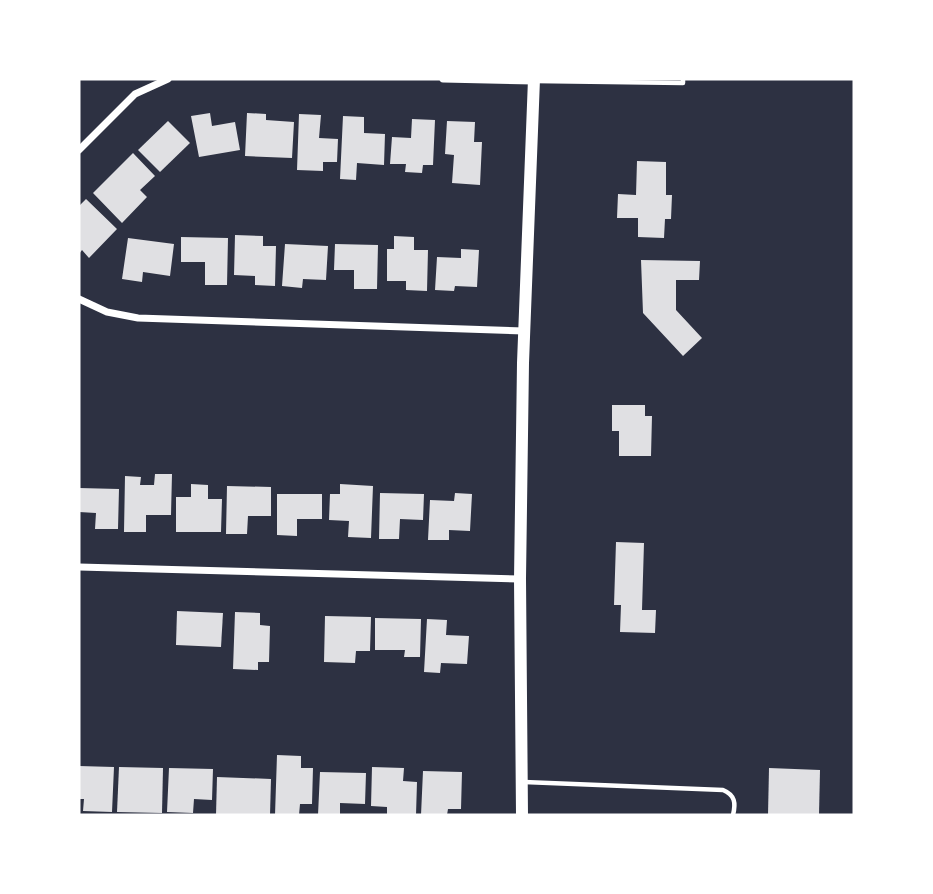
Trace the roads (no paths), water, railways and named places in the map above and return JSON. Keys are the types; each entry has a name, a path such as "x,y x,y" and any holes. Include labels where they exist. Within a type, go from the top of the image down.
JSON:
{"street":[{"path":"79,150 135,94 169,79"},
{"path":"443,79 534,80 524,331 520,579 522,815"},
{"path":"79,299 107,312 138,318 524,331"},
{"path":"79,567 520,579"}],"lane":[{"path":"534,80 683,83 683,79"},
{"path":"521,782 723,790 734,799 733,815"}]}
